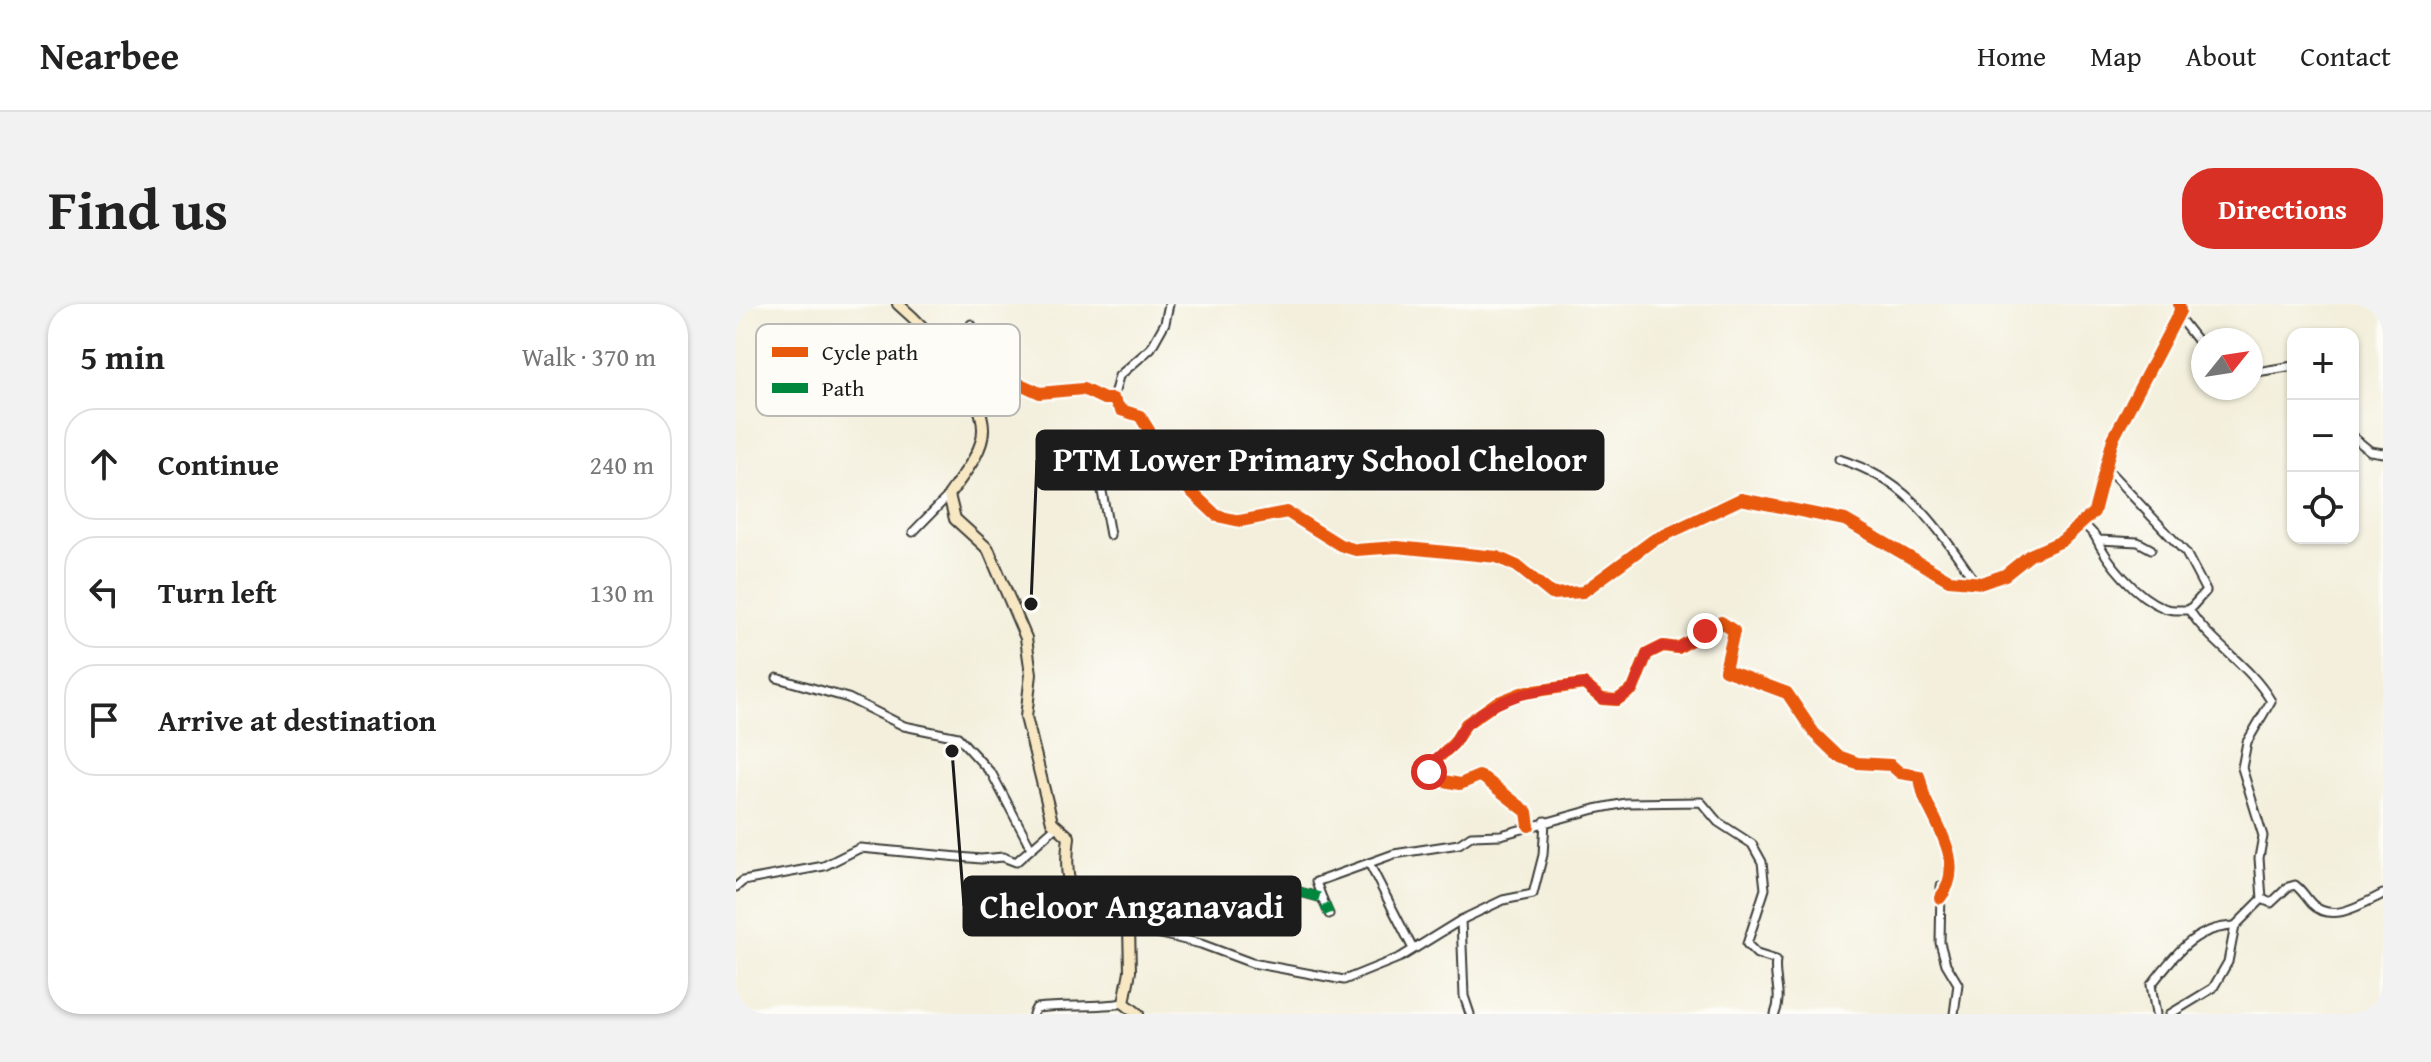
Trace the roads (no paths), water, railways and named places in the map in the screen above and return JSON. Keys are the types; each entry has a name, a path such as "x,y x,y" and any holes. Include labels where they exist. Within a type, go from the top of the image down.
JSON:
{"main road":[{"path":"898,304 920,324"},
{"path":"980,416 984,429 979,448 949,495 955,519 988,549 1026,638 1031,674 1026,717 1052,822 1069,837 1066,860 1074,897 1087,914 1129,926 1130,971 1124,1003 1138,1014"}],"street":[{"path":"1113,399 1119,376 1151,348 1165,323 1169,304"},
{"path":"1020,385 1040,393 1076,389 1113,399 1121,410 1140,416 1151,431 1158,460 1217,516 1240,521 1287,512 1340,545 1356,550 1397,547 1497,557 1517,566 1552,594 1583,592 1652,541 1741,499 1845,520 1949,580 1990,582 2005,575 2024,559 2062,541 2094,512 2123,415 2177,315 2179,304"},
{"path":"2177,315 2191,333"},
{"path":"2263,371 2287,367"},
{"path":"2359,442 2370,451 2383,453"},
{"path":"1110,535 1097,464 1117,454 1155,448"},
{"path":"1839,459 1870,468 1925,510 1975,581"},
{"path":"2106,468 2186,553 2206,591 2189,610"},
{"path":"913,532 949,495"},
{"path":"2084,524 2095,536 2104,555 2146,596 2165,609 2189,610 2217,644 2242,661 2271,701 2247,742 2242,768 2263,836 2259,858 2262,899 2235,926 2228,962 2213,988 2170,1014"},
{"path":"2095,536 2119,544 2138,542 2151,549"},
{"path":"1529,826 1527,812 1484,778 1479,776 1460,784 1433,779 1429,767 1454,743 1466,724 1496,703 1521,693 1584,684 1602,699 1617,700 1633,689 1647,654 1663,646 1678,648 1721,622 1734,631 1725,670 1787,693 1814,733 1838,756 1857,763 1891,765 1900,773 1919,776 1924,797 1948,849 1951,880 1940,898"},
{"path":"777,678 848,698 904,726 958,737 992,774 1030,846"},
{"path":"1329,914 1316,882 1394,854 1429,851 1445,844 1459,844 1471,836 1501,835 1545,821 1626,803 1701,802 1718,822 1744,836 1758,852 1765,889 1747,944 1757,954 1776,960 1775,976 1780,989 1775,1014"},
{"path":"1129,926 1201,944 1252,963 1344,980 1413,949 1491,904 1533,894 1543,855 1545,821"},
{"path":"736,887 743,881 824,866 860,848 981,859 1003,857 1016,862 1030,846 1057,826"},
{"path":"1369,863 1413,949"},
{"path":"2262,899 2271,903 2288,887 2295,885 2313,905 2324,912 2335,913 2383,894"},
{"path":"1941,886 1940,943 1946,964 1958,984 1954,1014"},
{"path":"1129,926 1149,909 1248,902 1289,889 1322,898"},
{"path":"1461,920 1464,996 1470,1014"},
{"path":"2156,1014 2151,985 2186,941 2222,927 2235,926"},
{"path":"1033,1014 1036,1008 1067,1003 1101,1007 1124,1003"}],"place":[{"name":"PTM Lower Primary School Cheloor","path":"1031,604"},
{"name":"Cheloor Anganavadi","path":"952,751"}]}
